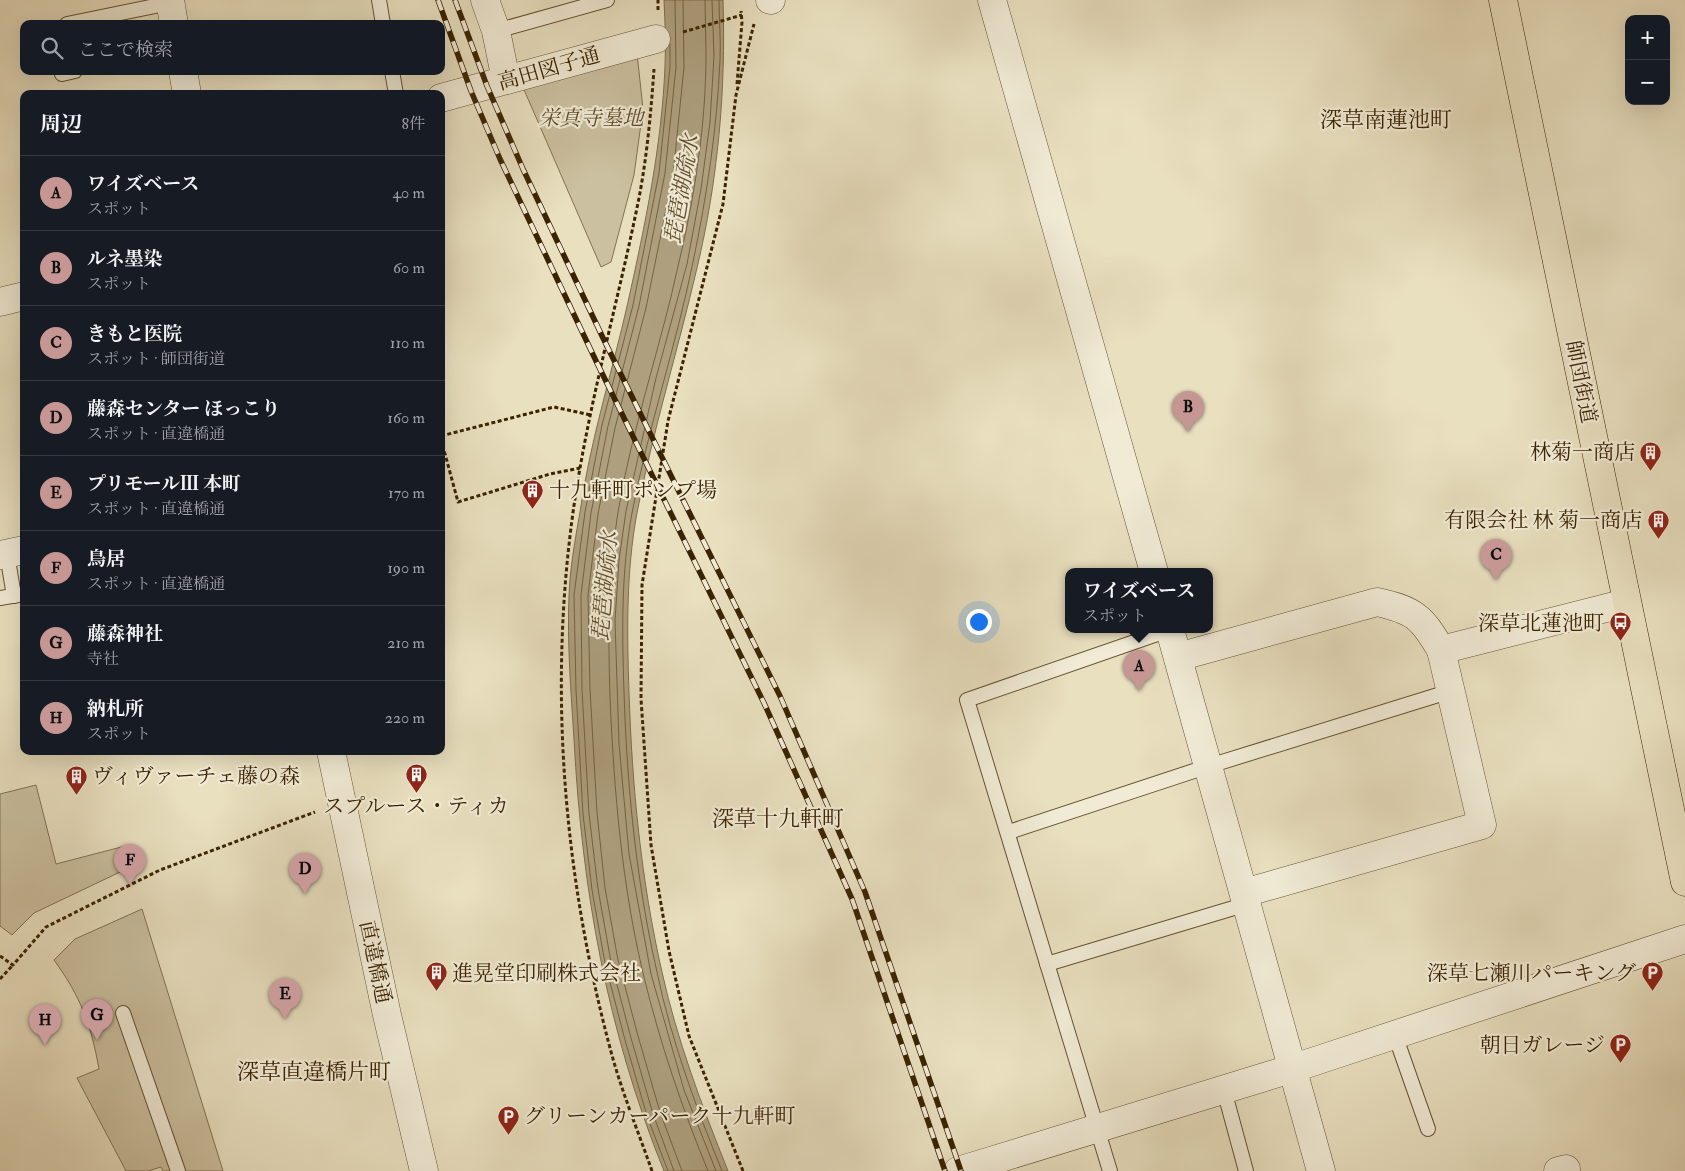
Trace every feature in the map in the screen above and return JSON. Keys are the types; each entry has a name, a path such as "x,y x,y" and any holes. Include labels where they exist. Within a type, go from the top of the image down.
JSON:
{"main road":[{"name":"師団街道","path":"1504,0 1626,603 1685,882"}],"street":[{"path":"485,0 496,31 506,80"},
{"path":"992,0 1153,568"},
{"name":"高田図子通","path":"445,97 668,36"},
{"path":"184,75 186,90"},
{"path":"0,302 20,297"},
{"path":"1178,657 1377,602 1402,607 1426,624 1441,650 1482,825 1246,898"},
{"path":"1441,650 1626,603"},
{"path":"1171,633 1294,1068 1321,1171"},
{"name":"直違橋通","path":"332,755 424,1171"},
{"path":"958,1171 1294,1068 1685,939"}],"lane":[{"path":"379,0 382,20"},
{"path":"496,31 607,0"},
{"path":"95,20 171,9"},
{"path":"393,75 395,90"},
{"path":"0,598 19,595 10,553"},
{"path":"1110,1171 1099,1129 1047,964 968,700 1161,633"},
{"path":"1009,832 1209,766 1451,691"},
{"path":"1047,964 1246,898"},
{"path":"123,1013 178,1171"},
{"path":"1395,1035 1428,1129"},
{"path":"1224,1090 1246,1171"}],"path":[{"path":"736,95 757,13 771,0"},
{"path":"740,8 742,15 736,95 723,204 668,421 652,511 642,585 642,699 651,845 670,951 689,1036 743,1171"},
{"path":"652,1171 606,1033 587,952 576,890 567,811 562,688 564,576 580,468 640,195 651,115 668,36 742,15"},
{"path":"445,436 554,407 591,415"},
{"path":"445,456 458,502 550,474 580,468"},
{"path":"0,979 46,927 145,878 307,815 342,805"},
{"path":"0,956 12,965"}],"green space":[{"name":"栄真寺墓地","path":"637,53 643,109 634,175 611,262 601,267 522,85"},
{"path":"36,785 56,864 129,845 136,853 139,863 34,913 12,935 0,926 0,794"},
{"path":"142,909 223,1171 163,1171 161,1167 148,1171 126,1171 77,1078 99,1069 84,1012 71,986 54,960 75,939"}],"water":[{"name":"琵琶湖疏水","path":"664,0 723,0 722,101 715,168 704,235 690,299 650,451 633,535 628,625 630,727 635,798 643,868 662,972 675,1023 691,1073 728,1171 664,1171 627,1065 601,959 583,851 569,650 570,586 584,486 628,302 652,185 663,96 665,50"}],"railway":[{"path":"438,0 471,91 500,159 597,363 764,703 852,899 945,1171"},
{"path":"455,0 487,86 523,169 603,338 780,696 865,892 961,1171"}],"place":[{"name":"ルネ墨染","path":"1188,432"},
{"name":"林菊一商店","path":"1651,471"},
{"name":"十九軒町ポンプ場","path":"533,509"},
{"name":"有限会社 林 菊一商店","path":"1658,539"},
{"name":"きもと医院","path":"1496,580"},
{"name":"深草北蓮池町","path":"1620,642"},
{"name":"ワイズベース","path":"1139,691"},
{"name":"スプルース・ティカ","path":"416,793"},
{"name":"ヴィヴァーチェ藤の森","path":"76,795"},
{"name":"鳥居","path":"130,885"},
{"name":"藤森センター ほっこり","path":"305,894"},
{"name":"進晃堂印刷株式会社","path":"436,992"},
{"name":"深草七瀬川パーキング","path":"1652,992"},
{"name":"プリモールⅢ 本町","path":"285,1019"},
{"name":"藤森神社","path":"97,1040"},
{"name":"納札所","path":"45,1045"},
{"name":"朝日ガレージ","path":"1621,1064"},
{"name":"グリーンカーパーク十九軒町","path":"508,1135"}],"district":[{"name":"深草南蓮池町","path":"1386,120"},
{"name":"深草十九軒町","path":"778,819"},
{"name":"深草直違橋片町","path":"314,1072"}]}
